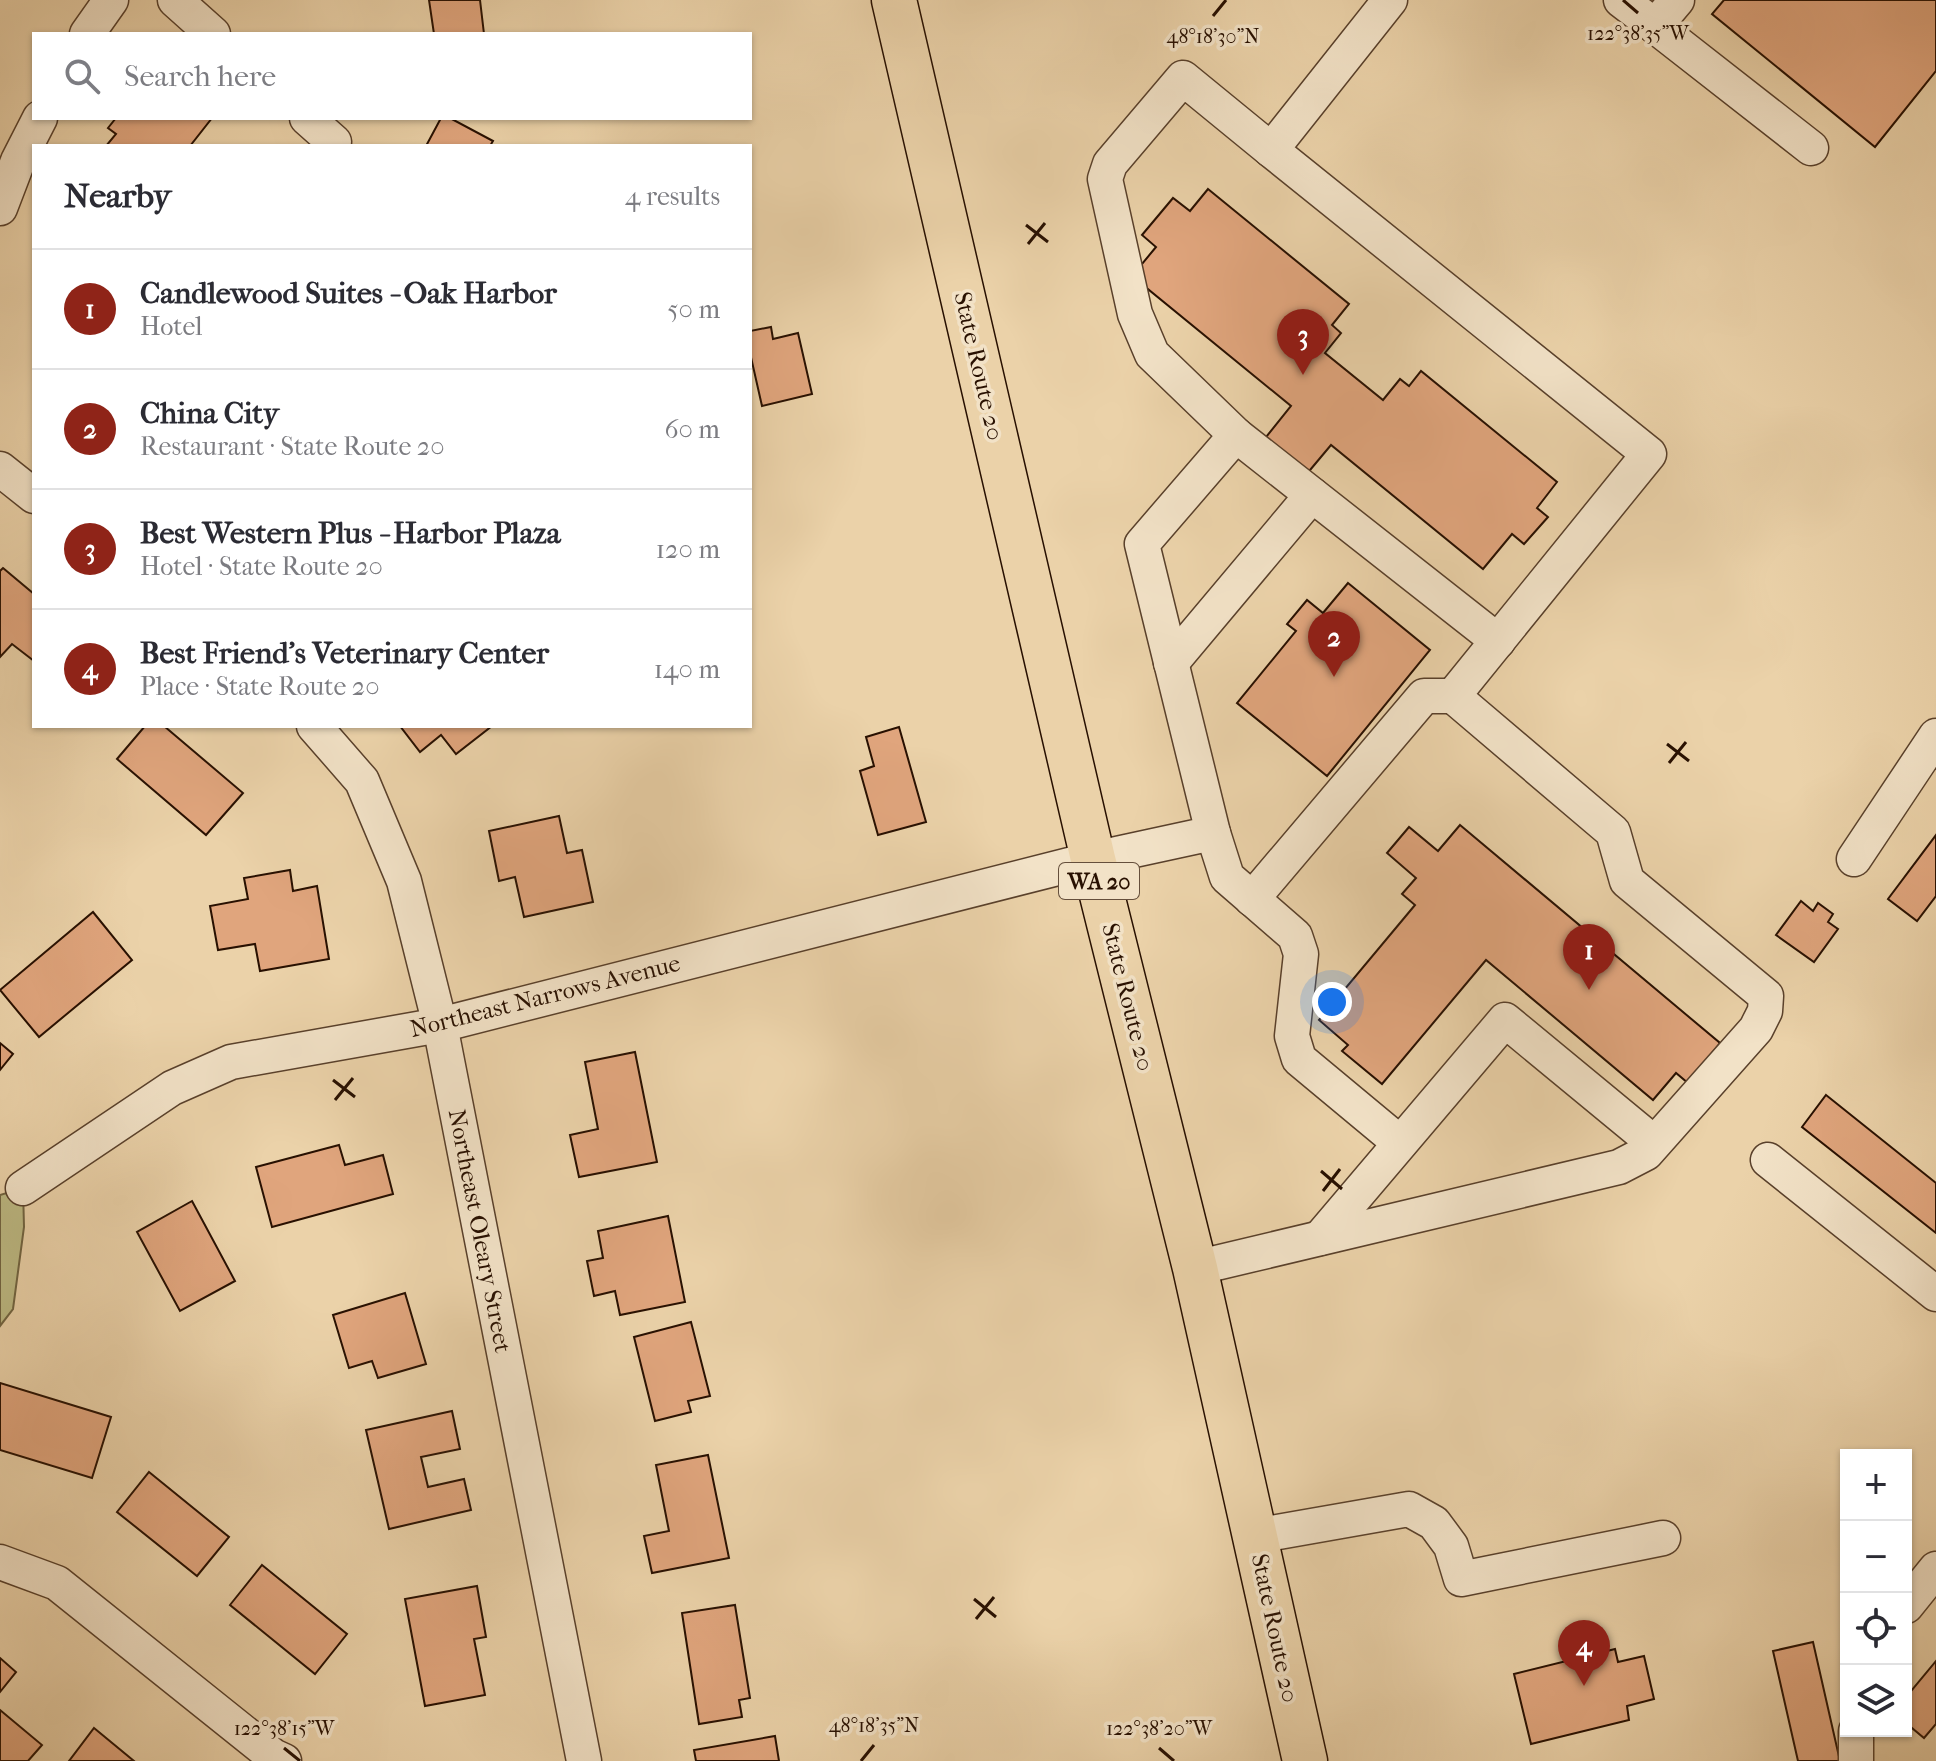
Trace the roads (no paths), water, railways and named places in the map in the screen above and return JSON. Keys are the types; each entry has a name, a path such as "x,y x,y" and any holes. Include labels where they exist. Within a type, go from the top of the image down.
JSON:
{"main road":[{"name":"State Route 20","path":"894,0 1093,859 1195,1268 1305,1761"}],"street":[{"path":"88,32 111,0"},
{"path":"175,0 211,32"},
{"path":"1271,150 1390,0"},
{"path":"1621,0 1811,148"},
{"path":"1655,26 1677,0"},
{"path":"1453,696 1498,641 1649,454 1183,78 1110,164 1105,179 1135,314 1152,354 1236,435 1498,641"},
{"path":"0,208 18,161 39,120"},
{"path":"309,120 334,142"},
{"path":"1236,435 1142,544 1213,833 1227,877 1295,936 1301,954 1292,1036 1299,1059 1400,1143"},
{"path":"0,469 32,494"},
{"path":"1171,663 1312,495"},
{"path":"1195,1268 1619,1167 1646,1153 1756,1029 1765,1011 1766,996 1627,881 1613,832 1453,696 1424,696 1252,899"},
{"name":"Northeast Oleary Street","path":"316,728 362,781 404,881 440,1025 584,1761"},
{"path":"1854,859 1936,736"},
{"name":"Northeast Narrows Avenue","path":"23,1188 172,1088 231,1062 440,1025 1093,859 1213,833"},
{"path":"1320,1238 1505,1020 1654,1143"},
{"path":"1768,1160 1936,1294"},
{"path":"1255,1536 1409,1509 1434,1523 1451,1546 1461,1579 1663,1538"},
{"path":"0,1562 57,1583 276,1759"},
{"path":"1912,1599 1936,1569"},
{"path":"1856,1737 1856,1761"}],"place":[{"name":"Best Western Plus - Harbor Plaza","path":"1303,375"},
{"name":"China City","path":"1334,677"},
{"name":"Candlewood Suites - Oak Harbor","path":"1589,990"},
{"name":"Best Friend's Veterinary Center","path":"1584,1686"}]}
